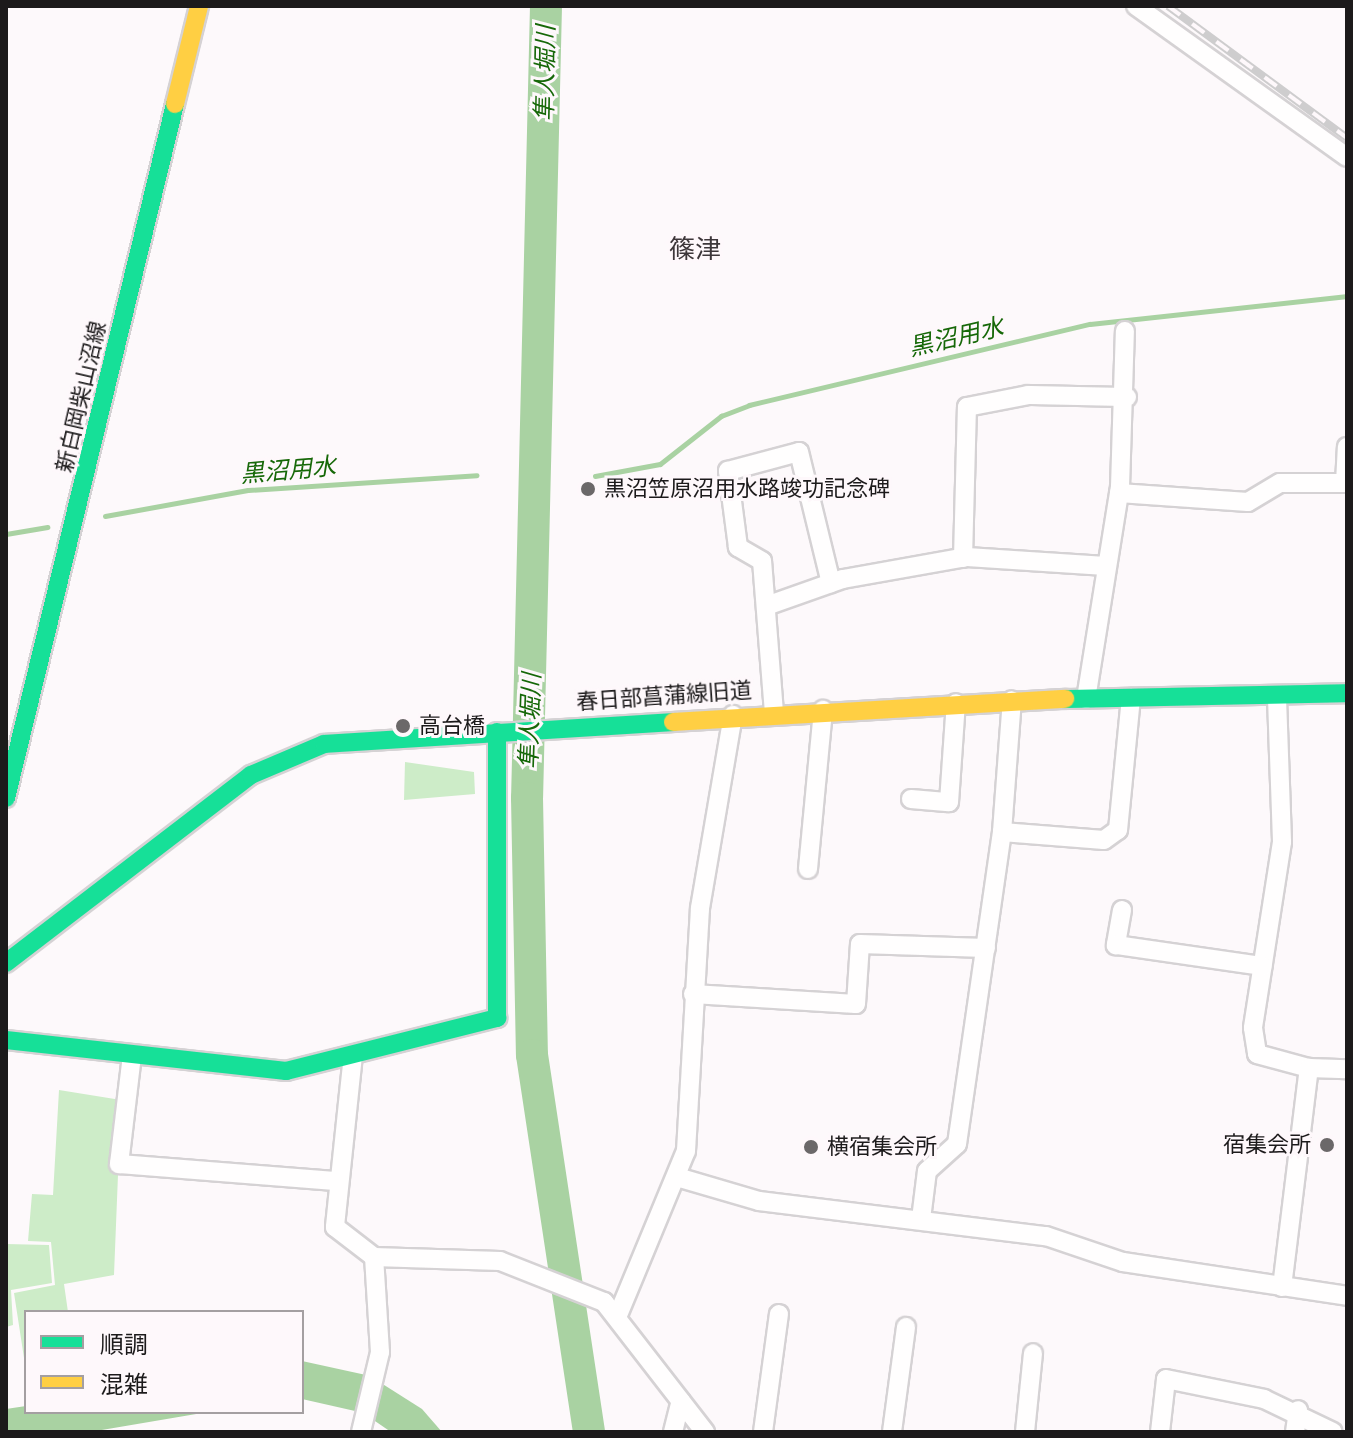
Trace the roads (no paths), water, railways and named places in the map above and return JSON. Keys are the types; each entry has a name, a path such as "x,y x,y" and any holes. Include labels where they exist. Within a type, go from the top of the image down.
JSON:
{"street":[{"name":"新白岡柴山沼線","path":"6,798 199,6"},
{"path":"1136,6 1347,157"},
{"path":"1086,699 1119,493 1127,397 1125,331"},
{"path":"963,558 967,407 1028,395 1127,397"},
{"path":"1119,493 1248,502 1280,483 1345,483 1347,447"},
{"path":"774,713 769,605 762,561 738,547 728,471 799,452 831,583"},
{"path":"769,605 831,583 963,558 1106,566"},
{"name":"春日部菖蒲線旧道","path":"6,963 287,756 361,738 1012,700 1277,698 1347,693"},
{"path":"1002,832 1104,840 1118,830 1131,698"},
{"path":"1277,698 1282,842 1262,966 1257,1054 1309,1068 1347,1069"},
{"path":"921,1219 927,1171 957,1144 1002,832 1012,700"},
{"path":"911,799 949,802 956,703"},
{"path":"808,869 823,710"},
{"path":"618,1315 677,1177 688,1131 693,994 733,715"},
{"path":"6,1040 286,1071 497,1018 503,732"},
{"path":"1122,910 1116,945 1262,966"},
{"path":"693,994 856,1004 860,944 986,948"},
{"path":"132,1055 119,1164 335,1181"},
{"path":"353,1055 335,1181 335,1227 374,1257 457,1256 529,1269 589,1293 618,1315 705,1432"},
{"path":"1282,1287 1309,1068"},
{"path":"677,1177 759,1201 1046,1236 1123,1262 1347,1296"},
{"path":"361,1432 375,1372 374,1257"},
{"path":"763,1432 779,1314"},
{"path":"892,1432 906,1327"},
{"path":"1025,1432 1033,1353"},
{"path":"1160,1432 1166,1379 1298,1410 1333,1432"},
{"path":"673,1432 681,1401"},
{"path":"1295,1432 1298,1410"}],"waterway":[{"name":"隼人堀川","path":"546,6 527,798 532,1055 589,1432"},
{"name":"黒沼用水","path":"595,476 660,464 721,416 749,405 1090,324 1347,296"},
{"name":"黒沼用水","path":"105,516 248,490 477,475"},
{"name":"黒沼用水","path":"6,534 47,527"}],"railway":[{"path":"1168,6 1347,138"}],"place":[{"name":"黒沼笠原沼用水路竣功記念碑","path":"588,489"},
{"name":"高台橋","path":"403,726"},
{"name":"宿集会所","path":"1327,1145"},
{"name":"横宿集会所","path":"811,1147"}],"district":[{"name":"篠津","path":"695,250"}]}
